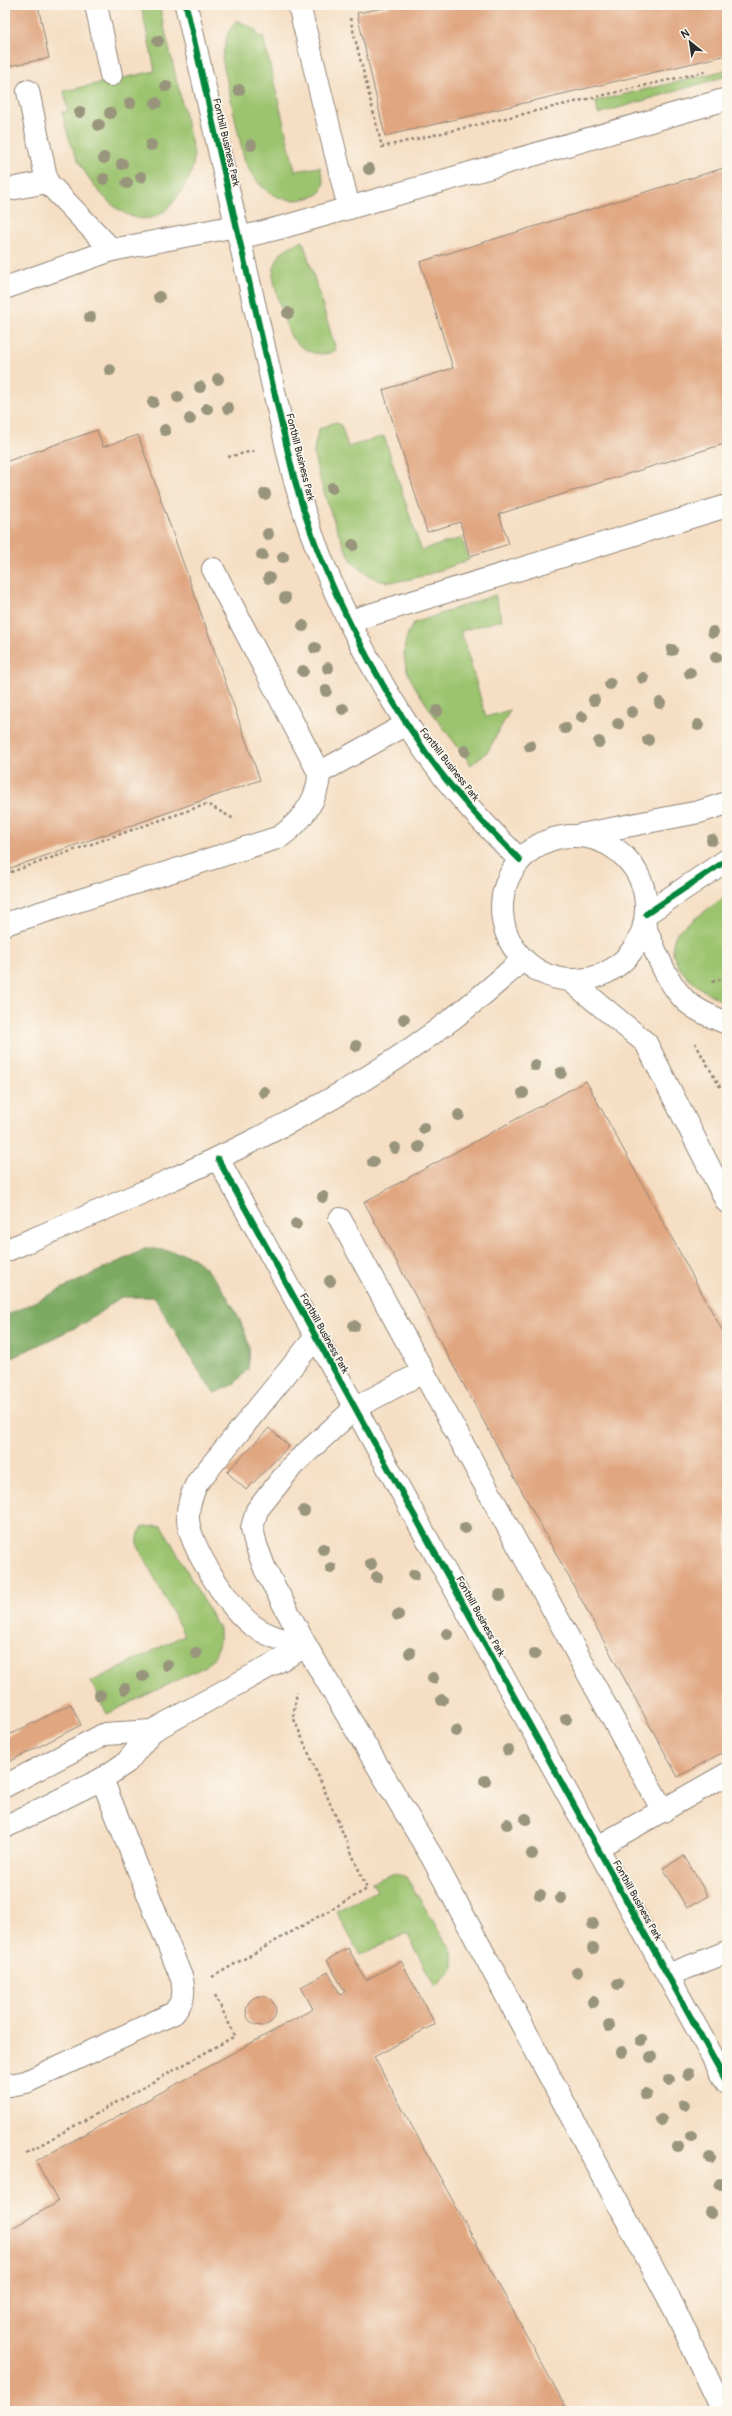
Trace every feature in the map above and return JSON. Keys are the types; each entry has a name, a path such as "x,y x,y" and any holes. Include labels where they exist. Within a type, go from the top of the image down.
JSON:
{"street":[{"path":"96,5 111,75"},
{"name":"Fonthill Business Park","path":"186,5 297,489 318,550 350,621 407,724 425,752 484,823 520,860"},
{"path":"299,5 349,208"},
{"path":"28,91 47,182 112,250"},
{"path":"5,288 112,250 238,232 349,208 727,99"},
{"path":"5,190 47,182"},
{"path":"350,621 727,506"},
{"path":"5,924 280,837 296,826 306,812 319,786 319,773 213,569"},
{"path":"319,773 407,724"},
{"path":"727,803 699,812 553,839 535,847 520,860 508,878 502,899 503,921 510,942 523,959 537,970 553,977 571,980 595,977 618,966 634,948 645,920 727,860"},
{"path":"573,836 597,839 618,851 634,868 644,890 645,920 665,972 682,997 690,1004 727,1023"},
{"path":"5,1251 218,1159 319,1106 378,1070 440,1029 496,984 523,959"},
{"path":"571,980 646,1043 727,1202"},
{"name":"Fonthill Business Park","path":"218,1159 727,2083"},
{"path":"340,1219 663,1811"},
{"path":"306,1646 269,1636 251,1625 232,1605 211,1575 188,1519 190,1497 197,1483 316,1337"},
{"path":"423,1372 355,1408 293,1465 269,1493 257,1510 252,1528 265,1569 306,1646 420,1834 674,2308 723,2411"},
{"path":"5,1827 102,1779 127,1762 152,1731 306,1646"},
{"path":"5,1786 105,1734 152,1731"},
{"path":"598,1847 727,1774"},
{"path":"5,2082 10,2085 33,2079 174,2013 183,2001 185,1991 182,1979 102,1779"},
{"path":"668,1975 727,1952"}],"path":[{"path":"350,18 382,146 712,69"},
{"path":"5,874 207,804 241,822"},
{"path":"693,1041 720,1087"},
{"path":"208,1979 367,1889 293,1717 306,1646"},
{"path":"26,2153 235,2036 214,1994"}],"green space":[{"path":"141,5 159,5 194,154 193,167 183,189 175,200 161,214 147,219 132,217 118,209 105,198 93,184 83,170 74,151 62,112 68,111 64,91 155,71"},
{"path":"237,20 256,30 258,37 263,36 295,171 320,167 324,184 319,194 294,200 283,199 273,195 264,189 257,181 244,159 222,59 228,32"},
{"path":"727,70 727,76 598,114 596,101"},
{"path":"303,241 336,350 330,353 318,354 312,352 301,347 292,338 284,317 274,281 273,273 275,265 281,253"},
{"path":"335,422 341,425 348,447 384,436 421,550 462,538 469,560 423,576 387,582 371,577 353,562 348,555 336,527 319,476 314,453 319,429"},
{"path":"495,595 502,620 461,631 486,717 510,710 488,751 471,765 416,688 406,667 404,650 406,638 414,623"},
{"path":"727,895 727,1003 706,992 685,975 678,965 674,954 673,943 678,931"},
{"path":"147,1248 185,1254 189,1256 209,1272 227,1296 241,1323 249,1347 248,1369 234,1384 215,1393 207,1384 154,1297 121,1297 85,1323 5,1361 5,1316"},
{"path":"162,1526 219,1629 219,1640 216,1654 206,1666 107,1714 91,1682 184,1635 137,1544 139,1533 143,1527"},
{"path":"395,1873 406,1877 451,1950 453,1967 448,1975 435,1987 407,1933 360,1955 336,1911 377,1891 372,1882"}],"building":[{"path":"5,5 38,5 49,58 5,67"},
{"path":"389,5 727,5 727,55 385,136 357,13 390,7"},
{"path":"727,167 727,443 499,514 509,544 470,556 460,522 427,532 383,390 453,368 420,262"},
{"path":"97,430 103,447 138,435 260,780 5,870 5,462"},
{"path":"586,1081 727,1339 727,1750 678,1777 364,1202"},
{"path":"269,1428 289,1446 246,1490 227,1472"},
{"path":"71,1704 81,1725 5,1764 5,1737"},
{"path":"684,1856 708,1896 687,1908 663,1868"},
{"path":"348,1948 366,1980 401,1961 435,2024 374,2057 568,2411 5,2411 5,2232 58,2202 36,2161 313,2009 301,1987 328,1972 340,1994 345,1992 327,1960"},
{"path":"261,1996 272,2000 276,2011 272,2022 261,2026 250,2022 246,2011 250,2000"}],"cycle path":[{"path":"186,5 291,465 297,488 320,556 350,624 405,722 446,780 482,821 520,860"},
{"path":"646,914 727,860"},
{"path":"218,1159 727,2083"}]}
